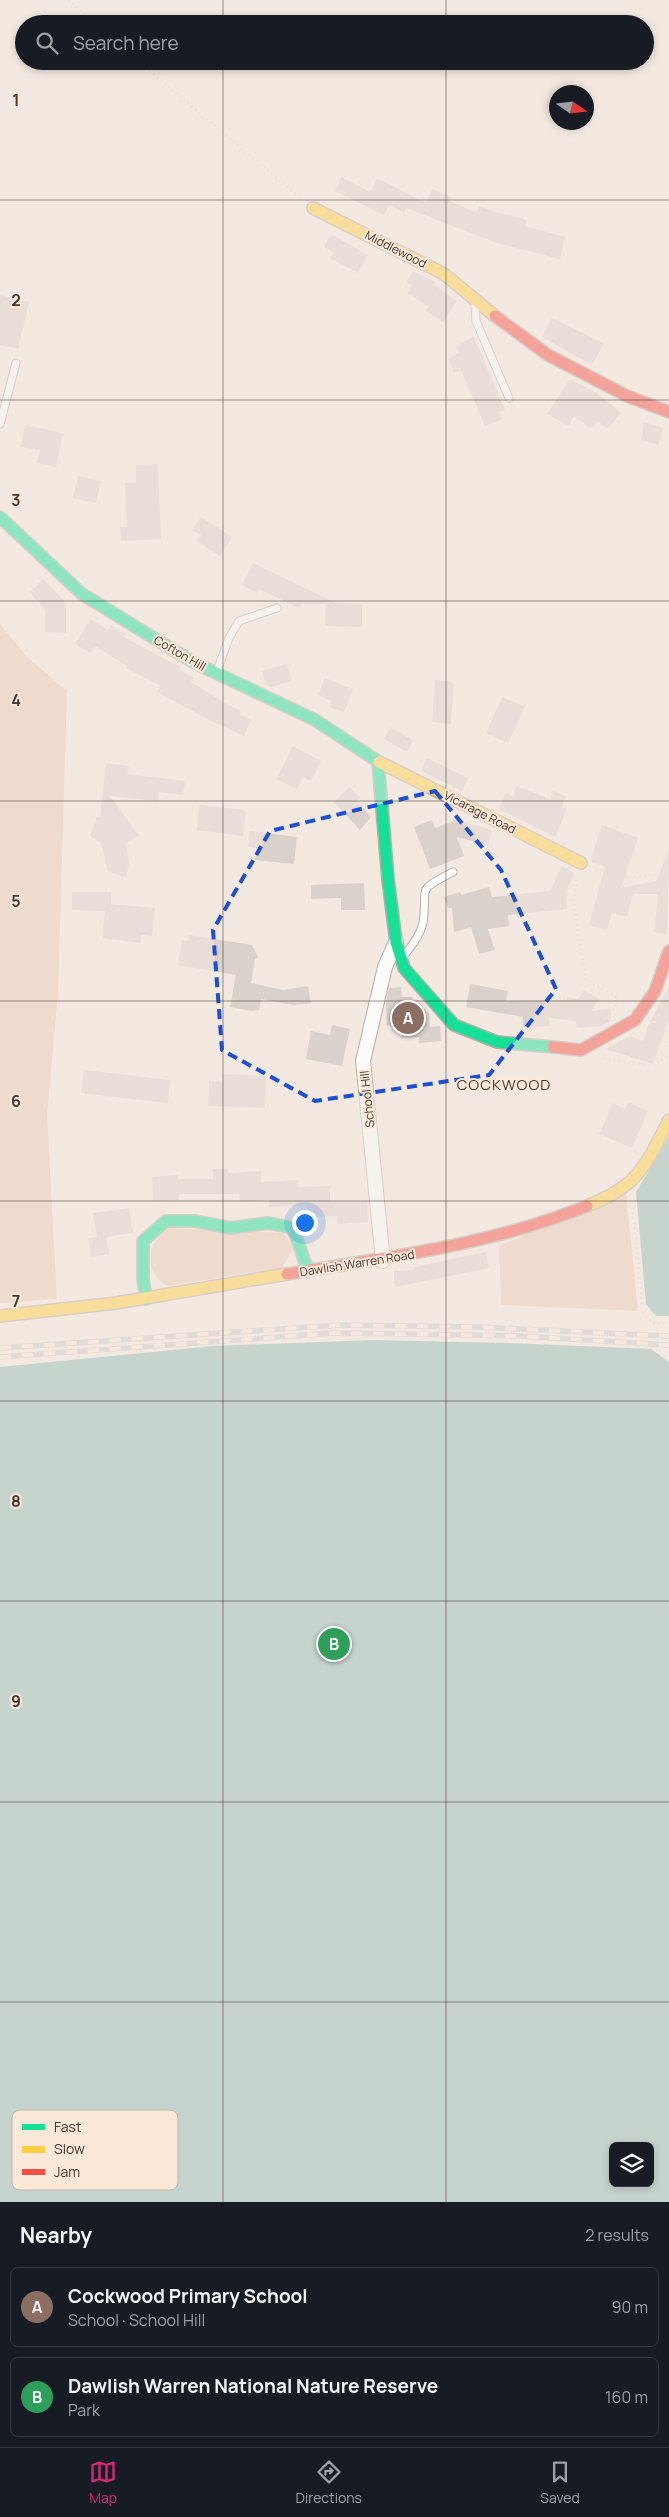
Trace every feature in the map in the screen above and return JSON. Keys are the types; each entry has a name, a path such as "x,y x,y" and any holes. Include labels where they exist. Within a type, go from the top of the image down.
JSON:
{"street":[{"name":"Middlewood","path":"313,208 444,274 474,301 548,355 627,396 669,412"},
{"name":"Cofton Hill","path":"0,517 82,594 216,674 315,720 378,762"},
{"name":"Vicarage Road","path":"378,762 581,863"},
{"path":"378,762 388,879 396,942 404,968 454,1025 481,1037 532,1047 581,1050 626,1027 635,1020 655,991 666,967 669,951"},
{"name":"School Hill","path":"383,1261 363,1061 385,967 396,942"},
{"name":"Dawlish Warren Road","path":"0,1316 146,1299 308,1271 383,1261 471,1243 541,1225 619,1192 630,1183 643,1167 669,1120"},
{"path":"146,1299 143,1278 143,1241 166,1221 194,1221 231,1228 268,1223 293,1228 308,1271"}],"lane":[{"path":"474,301 476,321 509,398"},
{"path":"0,424 16,363"},
{"path":"216,674 229,638 240,621 277,608"},
{"path":"402,959 420,931 423,922 423,895 427,887 453,872"}],"path":[{"path":"69,0 85,15"},
{"path":"149,70 313,208"},
{"path":"626,1027 614,1023 612,1015 617,997 586,980 573,900 581,863 602,872 626,878 669,873"},
{"path":"600,1058 652,1066 668,1057 663,1037 656,1031 642,1027"},
{"path":"630,1183 643,1313 654,1323 669,1323"}],"highlighted area":[{"path":"435,791 501,870 556,989 489,1075 315,1101 222,1050 213,930 270,831"}],"shaded area":[{"path":"0,624 27,657 67,691 58,994 47,1115 57,1299 0,1303"},
{"path":"626,1192 638,1311 501,1305 499,1246"},
{"path":"169,1228 284,1233 293,1249 282,1268 167,1286 157,1278 150,1260 152,1248 156,1240"}],"water":[{"path":"669,1137 669,1316 656,1316 646,1304 636,1192"},
{"path":"371,1340 651,1349 669,1362 669,2202 0,2202 0,1367 213,1346"}],"building":[{"path":"342,177 370,192 377,178 426,203 432,189 451,197 450,201 477,213 479,206 527,220 525,226 565,237 560,259 497,243 406,208 404,213 389,205 384,215 335,191"},
{"path":"331,234 368,255 358,273 330,258 334,252 324,247"},
{"path":"413,271 435,282 434,285 457,301 443,322 426,311 429,307 407,293 412,286 406,282"},
{"path":"0,295 29,302 18,349 0,345"},
{"path":"552,318 604,343 592,365 542,337"},
{"path":"474,337 505,410 499,412 502,419 485,426 461,370 454,373 448,359 459,353 456,345"},
{"path":"570,379 597,393 621,413 607,429 598,421 591,429 574,416 569,426 547,414"},
{"path":"644,422 664,428 658,445 641,440"},
{"path":"25,425 63,433 56,467 37,463 40,450 21,447"},
{"path":"158,464 161,539 121,541 120,527 127,527 125,483 136,483 136,465"},
{"path":"78,476 101,481 96,503 73,498"},
{"path":"201,517 232,537 220,556 197,541 201,535 192,530"},
{"path":"253,563 336,603 362,604 362,627 325,626 326,604 301,604 299,608 259,589 257,593 242,585"},
{"path":"43,579 66,603 66,633 45,632 45,610 30,592"},
{"path":"91,619 108,630 111,625 126,634 124,637 180,667 179,669 194,678 191,682 222,701 220,701 240,710 240,715 251,720 244,736 209,720 157,692 160,686 126,668 127,666 95,646 90,653 75,644"},
{"path":"287,664 292,681 271,687 265,684 262,671"},
{"path":"325,678 353,689 344,712 330,707 332,701 318,695"},
{"path":"435,680 454,682 451,724 432,722"},
{"path":"502,697 525,707 508,743 486,733"},
{"path":"390,727 413,740 407,752 384,739"},
{"path":"293,746 321,761 311,781 303,777 297,789 276,779"},
{"path":"427,758 468,778 462,791 421,771"},
{"path":"106,763 129,766 127,774 185,781 183,795 159,792 158,801 110,796 139,835 126,843 129,862 126,878 108,871 101,843 90,836 97,817 100,817"},
{"path":"517,786 550,799 553,791 566,796 562,807 567,809 555,837 499,809 506,793 513,797"},
{"path":"350,787 360,798 357,801 371,817 360,830 334,802"},
{"path":"199,805 246,810 243,836 197,830"},
{"path":"432,820 435,828 456,820 492,831 488,845 457,837 464,856 430,869 414,827"},
{"path":"602,825 638,838 621,888 656,881 669,850 667,934 654,932 658,894 633,894 627,917 612,913 607,930 589,925 605,867 592,862 591,858"},
{"path":"250,831 297,837 294,864 255,860 257,848 248,847"},
{"path":"562,866 575,873 566,892 567,909 508,915 509,926 488,929 495,950 479,954 471,927 454,932 452,908 448,908 444,897 460,892 461,895 489,887 492,897 550,891"},
{"path":"364,883 365,910 341,910 341,898 311,899 311,885"},
{"path":"72,892 111,892 111,904 155,908 152,936 141,935 141,943 102,938 105,911 72,910"},
{"path":"189,935 252,945 258,957 255,959 251,983 283,990 308,986 311,1003 293,1005 261,999 259,1010 251,1011 230,1007 236,975 178,965 182,940 188,941"},
{"path":"470,984 508,991 506,1001 567,1000 567,997 578,999 584,990 599,999 591,1011 610,1009 611,1021 602,1026 577,1028 576,1021 549,1018 550,1026 523,1027 523,1017 466,1007"},
{"path":"401,987 402,997 412,997 413,1010 425,1009 429,1014 430,1027 440,1026 441,1041 419,1043 419,1037 402,1038 401,1024 387,1026 386,1003 389,988"},
{"path":"669,987 669,1020 653,1064 606,1049 629,1036 643,1041 648,1025 657,1021 650,1022"},
{"path":"332,1025 350,1029 342,1066 306,1059 311,1031 330,1035"},
{"path":"84,1070 170,1080 168,1103 81,1093"},
{"path":"222,1074 266,1076 265,1108 208,1106 209,1081 222,1082"},
{"path":"628,1102 648,1111 632,1148 599,1134 613,1103 625,1109"},
{"path":"213,1169 228,1169 228,1173 261,1171 261,1182 298,1180 298,1187 330,1186 330,1202 367,1201 368,1222 338,1224 337,1216 307,1217 306,1205 269,1207 269,1200 240,1202 239,1194 179,1194 179,1200 153,1201 152,1177 178,1175 178,1179 213,1179"},
{"path":"129,1208 133,1233 106,1237 109,1254 91,1257 88,1238 97,1237 93,1213"},
{"path":"486,1252 489,1268 394,1287 394,1271 414,1270 414,1267"}],"railway":[{"path":"0,1348 339,1325 479,1327 669,1336"},
{"path":"0,1357 335,1333 519,1336 669,1345"}],"traffic: fast":[{"path":"0,517 82,594 193,662 315,720 379,762"},
{"path":"378,762 388,879 396,942 404,968 454,1025 497,1042 553,1047"},
{"path":"146,1299 143,1278 143,1241 166,1221 194,1221 231,1228 268,1223 293,1228 308,1271"}],"traffic: slow":[{"path":"313,208 444,274 495,316"},
{"path":"379,762 581,863"},
{"path":"587,1206 618,1191 638,1173 646,1163 669,1120"},
{"path":"0,1316 116,1303 287,1274"}],"traffic: jam":[{"path":"495,316 548,355 627,396 669,412"},
{"path":"553,1047 581,1050 635,1020 655,991 669,951"},
{"path":"287,1274 476,1240 514,1231 587,1206"}],"place":[{"name":"Cockwood Primary School","path":"408,1018"},
{"name":"Dawlish Warren National Nature Reserve","path":"334,1644"}],"district":[{"name":"COCKWOOD","path":"504,1084"}]}
